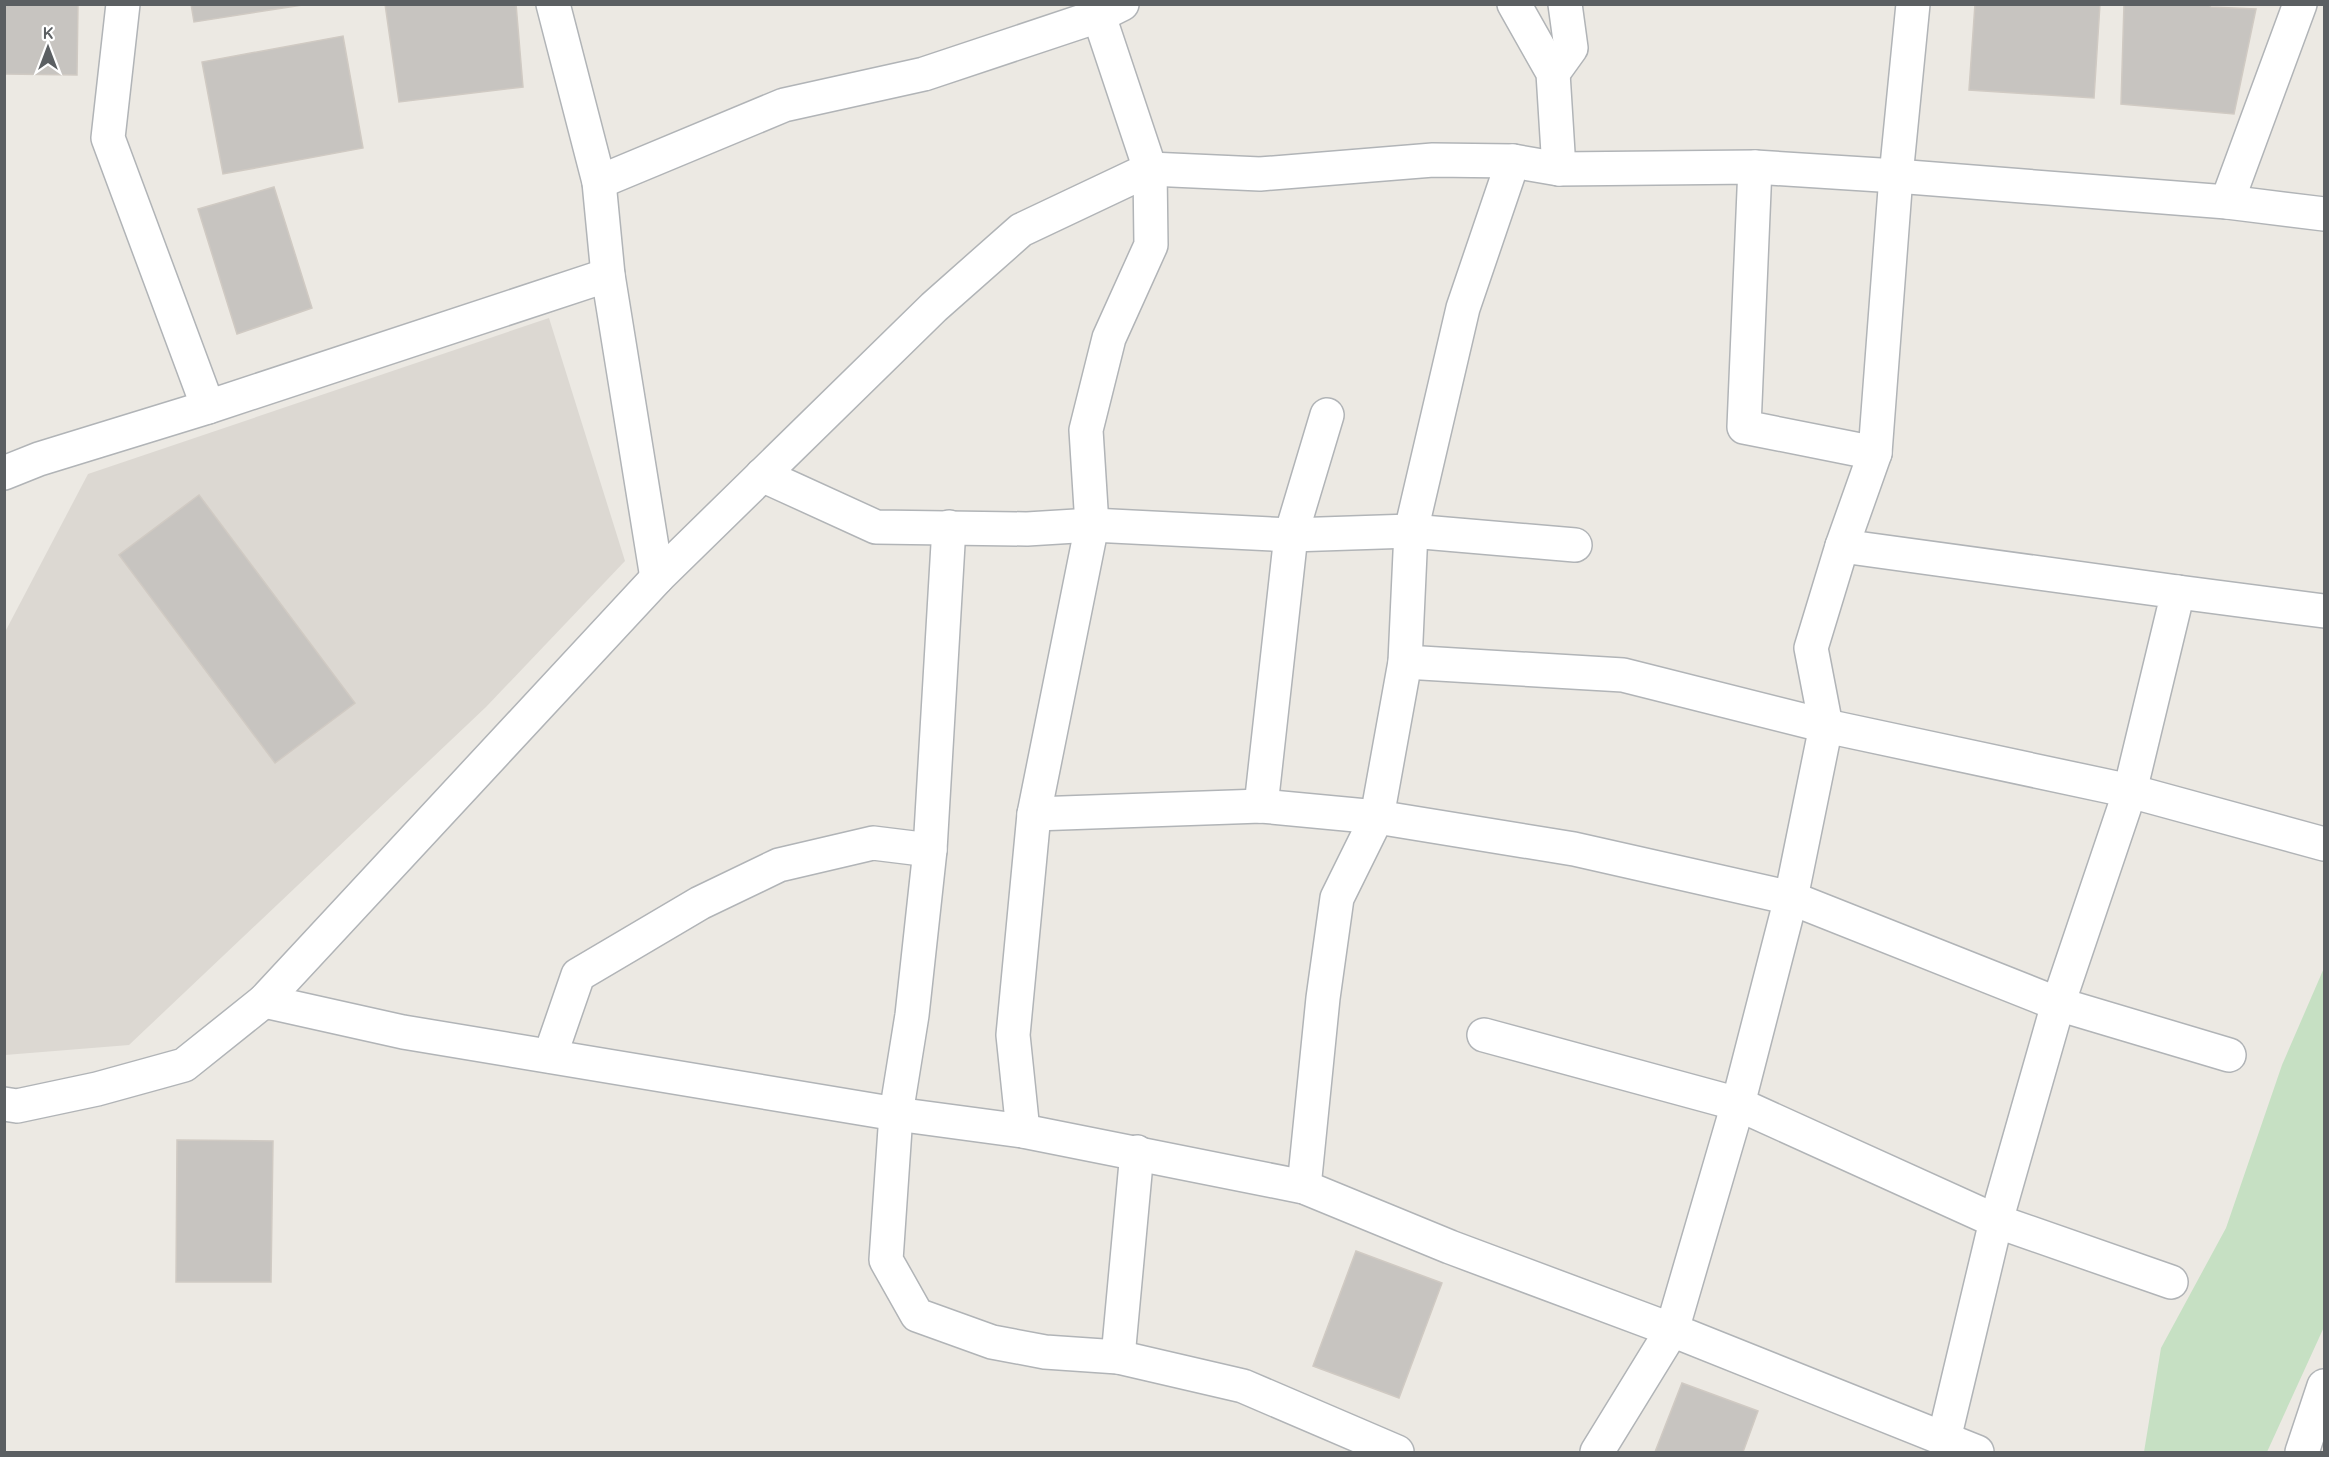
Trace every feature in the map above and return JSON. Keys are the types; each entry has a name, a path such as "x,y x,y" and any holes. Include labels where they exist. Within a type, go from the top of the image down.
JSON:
{"street":[{"path":"123,4 108,138 208,407"},
{"path":"553,4 599,182 608,275 657,578"},
{"path":"1514,4 1553,73 1558,169"},
{"path":"1553,73 1570,48 1564,4"},
{"path":"1597,1452 1672,1330 1738,1104 1791,898 1826,726 1811,648 1842,546 1875,453 1896,176 1913,4"},
{"path":"2227,202 2300,4"},
{"path":"599,182 784,105 924,74 1105,8 1150,169 1151,245 1109,338 1086,430 1092,525 1034,814 1013,1035 1023,1131"},
{"path":"4,1104 17,1106 98,1089 184,1065 264,1001 657,578 934,307 1021,230 1150,169 1260,174 1433,160 1513,161 1558,169 1755,167 2227,202 2325,214"},
{"path":"1304,1187 1323,998 1337,898 1377,817 1405,662 1411,531 1463,308 1513,161"},
{"path":"1755,167 1744,427 1875,453"},
{"path":"4,473 39,459 208,407 608,275"},
{"path":"1261,806 1291,535 1327,415"},
{"path":"762,475 876,527 1027,529 1092,525 1291,535 1411,531 1575,545"},
{"path":"949,527 930,850 912,1015 896,1114 886,1260 917,1316 992,1342 1045,1352 1118,1357 1243,1386 1397,1452"},
{"path":"1842,546 2325,611"},
{"path":"1944,1439 1996,1221 2058,1004 2130,791 2178,592"},
{"path":"1405,662 1623,675 1826,726 2130,791 2325,844"},
{"path":"1034,814 1261,806 1377,817 1574,849 1791,898 2058,1004 2229,1055"},
{"path":"550,1056 578,975 700,903 779,865 873,843 930,850"},
{"path":"264,1001 403,1032 896,1114 1023,1131 1304,1187 1450,1247 1672,1330 1977,1452"},
{"path":"1484,1035 1738,1104 1996,1221 2171,1282"},
{"path":"1118,1357 1137,1152"},
{"path":"2302,1452 2325,1386"}],"shaded area":[{"path":"549,318 625,561 486,707 129,1045 5,1055 5,632 88,474"}],"green space":[{"path":"2324,968 2324,1327 2267,1452 2144,1452 2161,1348 2226,1228 2282,1065"}],"building":[{"path":"4,4 78,4 77,75 4,74"},
{"path":"191,4 309,4 194,22"},
{"path":"385,4 516,4 523,87 399,102"},
{"path":"1975,4 2100,4 2094,98 1969,90"},
{"path":"2124,4 2207,4 2211,7 2256,9 2234,114 2121,104"},
{"path":"343,36 363,148 223,174 202,62"},
{"path":"274,187 312,308 237,334 198,209"},
{"path":"199,495 355,703 275,763 119,555"},
{"path":"177,1140 273,1141 271,1282 176,1282"},
{"path":"1356,1251 1442,1283 1399,1398 1313,1366"},
{"path":"1682,1383 1758,1411 1743,1452 1655,1452"}]}
